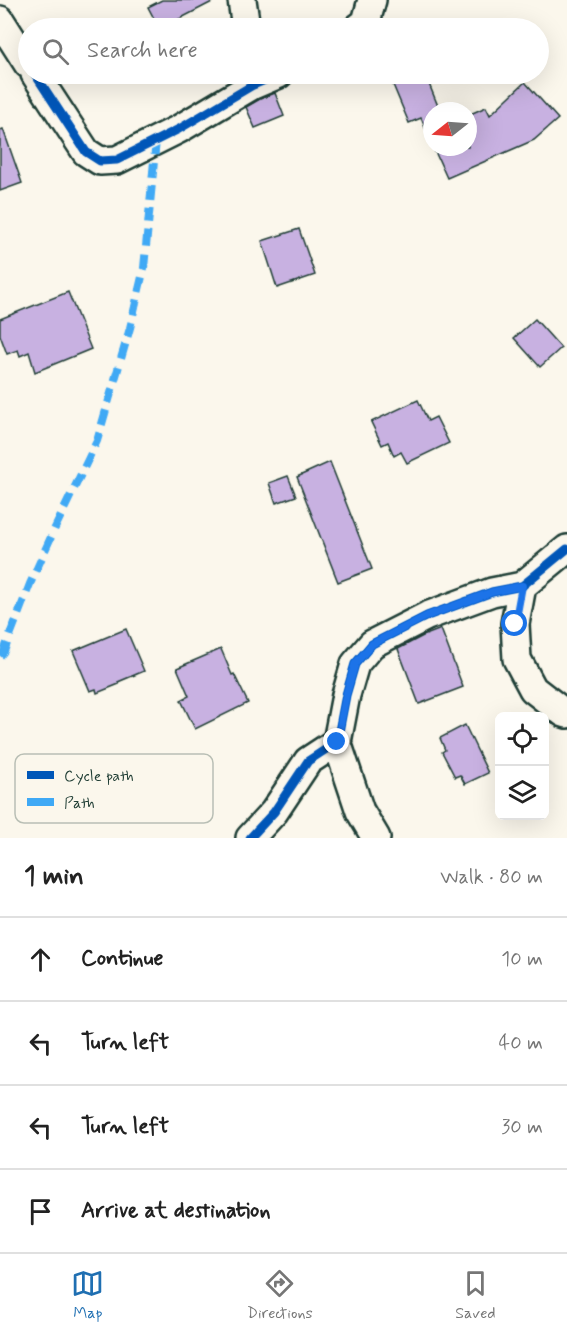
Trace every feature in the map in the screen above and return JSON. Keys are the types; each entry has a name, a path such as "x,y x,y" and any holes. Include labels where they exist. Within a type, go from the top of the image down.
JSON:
{"street":[{"path":"243,0 245,18"},
{"path":"367,18 372,0"},
{"path":"0,20 18,48"},
{"path":"42,84 86,152 100,161 117,160 179,129 245,84"},
{"path":"376,838 360,811 337,742 355,664 372,644 427,616 492,592 522,586 567,549"},
{"path":"522,586 515,624 517,659 533,689 567,714"},
{"path":"250,838 274,813 308,761 337,742"}],"building":[{"path":"162,0 216,0 181,18 154,18 148,7"},
{"path":"393,84 429,84 436,102 423,102 423,123 421,118 409,123"},
{"path":"523,84 527,84 558,119 534,140 447,178 437,156 477,156 477,111 486,107 490,115"},
{"path":"275,93 284,116 255,128 246,107"},
{"path":"3,129 22,183 0,191 0,130"},
{"path":"299,229 315,275 277,288 262,241"},
{"path":"68,292 91,349 35,372 29,352 20,356 18,350 7,354 0,335 0,319"},
{"path":"535,319 561,348 540,367 514,338"},
{"path":"418,400 428,421 436,417 449,443 407,463 401,452 394,456 388,442 382,445 371,422"},
{"path":"330,462 372,569 338,582 297,477"},
{"path":"288,476 296,496 276,503 269,483"},
{"path":"126,629 144,671 97,693 96,689 90,691 73,651"},
{"path":"441,629 463,687 419,704 398,649"},
{"path":"221,649 248,703 195,729 181,700 189,696 177,668"},
{"path":"465,725 488,773 465,784 460,775 455,777 442,752 445,750 440,738"}],"marked path":[{"path":"0,656 55,528 97,441 130,328 144,268 156,140"}],"cycle path":[{"path":"42,84 86,152 100,161 117,160 179,129 255,84"},
{"path":"250,838 274,812 308,761 337,742 355,664 372,644 427,616 492,592 522,586 567,549"}],"route":[{"path":"337,742 355,664 372,644 427,616 492,592 522,586 515,624"}]}
